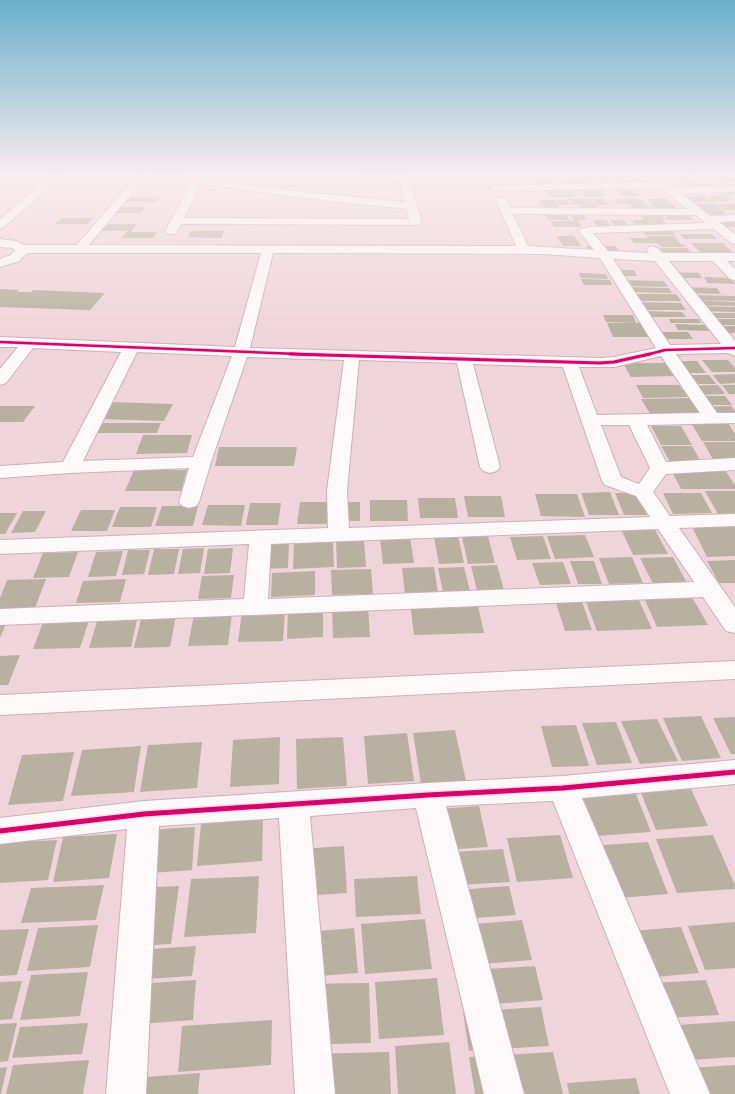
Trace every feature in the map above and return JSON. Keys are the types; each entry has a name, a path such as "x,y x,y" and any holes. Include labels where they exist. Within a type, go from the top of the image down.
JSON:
{"street":[{"path":"80,249 98,227"},
{"path":"163,249 174,227"},
{"path":"418,227 425,250"},
{"path":"514,227 524,250"},
{"path":"649,227 585,231 605,256 665,350 712,418"},
{"path":"718,227 732,236"},
{"path":"634,228 734,349"},
{"path":"0,243 16,245 21,249 544,250 605,256 660,258 735,257"},
{"path":"0,263 15,258 21,253 21,249"},
{"path":"189,502 201,462 241,352 268,249"},
{"path":"716,257 735,276"},
{"path":"0,342 352,356 610,363 665,350 734,349"},
{"path":"0,380 29,344"},
{"path":"70,467 131,348"},
{"path":"339,535 337,491 352,356"},
{"path":"464,359 490,467"},
{"path":"569,362 612,481 643,492 735,625"},
{"path":"590,420 735,418"},
{"path":"635,420 660,468"},
{"path":"0,472 70,467 201,462"},
{"path":"660,468 735,464"},
{"path":"643,492 660,468"},
{"path":"0,547 666,524 735,520"},
{"path":"255,607 261,538"},
{"path":"0,617 709,588"},
{"path":"0,705 735,670"},
{"path":"0,831 144,814 428,795 562,788 735,772"},
{"path":"562,788 690,1094"},
{"path":"428,795 504,1094"},
{"path":"294,805 315,1094"},
{"path":"126,1094 144,814"}],"building":[{"path":"102,227 134,227 131,232 157,232 153,238 122,238 127,231 99,231"},
{"path":"641,229 670,229 676,235 646,235"},
{"path":"191,231 224,231 221,238 188,237"},
{"path":"680,234 712,234 717,239 684,239"},
{"path":"557,236 574,236 581,246 563,246"},
{"path":"646,236 674,236 686,247 661,247 658,243 634,243 630,238 648,238"},
{"path":"691,243 723,243 733,253 701,253"},
{"path":"586,246 615,246 621,254 592,254"},
{"path":"660,248 687,248 692,253 664,253"},
{"path":"609,270 634,270 637,276 612,276"},
{"path":"672,272 699,273 702,278 675,278"},
{"path":"579,273 606,274 608,279 581,278"},
{"path":"704,277 731,278 735,284 707,283"},
{"path":"581,279 610,280 612,285 584,285"},
{"path":"619,280 664,281 668,287 623,286"},
{"path":"623,287 669,288 672,293 625,292"},
{"path":"678,287 717,288 721,294 681,293"},
{"path":"0,289 19,290 17,292 32,292 33,290 105,293 90,310 0,307"},
{"path":"628,294 676,294 681,301 632,301"},
{"path":"687,295 735,296 735,301 689,300"},
{"path":"691,300 735,302 735,306 693,305"},
{"path":"634,302 681,303 686,310 639,310"},
{"path":"695,306 735,307 735,312 698,311"},
{"path":"641,311 682,312 686,317 644,317"},
{"path":"702,313 735,313 735,318 706,318"},
{"path":"603,315 633,315 636,323 606,322"},
{"path":"669,319 699,319 701,323 671,323"},
{"path":"713,319 735,319 735,325 717,325"},
{"path":"607,323 641,323 648,337 613,337"},
{"path":"675,324 705,325 709,331 678,330"},
{"path":"721,326 735,326 735,333 727,333"},
{"path":"657,332 688,332 693,339 661,339"},
{"path":"702,360 728,360 735,368 735,372 712,372"},
{"path":"670,361 697,361 706,373 678,373"},
{"path":"623,363 666,363 675,376 631,377"},
{"path":"735,374 735,383 720,384 713,375"},
{"path":"678,375 709,375 716,384 685,384"},
{"path":"636,385 679,385 688,397 643,398"},
{"path":"718,385 725,394 695,395 688,386"},
{"path":"722,385 735,385 735,394 729,394"},
{"path":"695,396 725,396 732,405 701,405"},
{"path":"689,398 704,419 654,420 641,399"},
{"path":"110,402 173,404 164,421 99,419"},
{"path":"0,406 35,406 23,422 0,422"},
{"path":"731,406 735,411 735,417 708,417 701,407"},
{"path":"97,423 161,423 157,433 91,433"},
{"path":"691,423 728,423 735,434 735,441 702,441"},
{"path":"651,426 681,426 692,445 661,445"},
{"path":"143,435 192,435 187,453 136,454"},
{"path":"703,442 735,442 735,460 714,461"},
{"path":"661,446 692,446 701,462 670,462"},
{"path":"219,447 297,447 294,466 215,466"},
{"path":"134,470 187,470 181,491 125,491"},
{"path":"671,470 725,470 735,485 735,489 681,489"},
{"path":"705,491 735,491 735,513 718,514"},
{"path":"610,492 619,515 589,515 581,493"},
{"path":"615,493 637,493 647,515 624,515"},
{"path":"663,493 701,493 712,513 673,514"},
{"path":"535,494 577,494 585,517 541,516"},
{"path":"464,496 501,496 505,517 468,517"},
{"path":"418,498 455,498 458,518 420,518"},
{"path":"370,500 407,500 408,521 370,521"},
{"path":"300,502 337,502 336,524 297,524"},
{"path":"342,502 360,502 360,521 341,521"},
{"path":"250,503 281,503 278,525 246,525"},
{"path":"208,505 245,505 241,526 202,525"},
{"path":"162,506 198,506 193,526 155,526"},
{"path":"120,507 157,507 151,527 112,527"},
{"path":"81,510 115,510 107,531 71,531"},
{"path":"23,511 46,511 35,532 11,533"},
{"path":"0,513 17,513 5,534 0,534"},
{"path":"653,526 668,554 633,555 620,527"},
{"path":"692,527 735,527 735,556 707,557"},
{"path":"585,535 594,557 555,559 547,536"},
{"path":"458,536 464,563 439,564 434,537"},
{"path":"488,536 495,563 468,564 462,537"},
{"path":"543,536 551,559 517,560 510,537"},
{"path":"410,537 414,563 383,564 380,538"},
{"path":"364,539 366,567 337,568 336,540"},
{"path":"333,541 334,567 293,569 294,543"},
{"path":"289,543 288,568 259,569 261,544"},
{"path":"204,548 200,573 178,574 183,549"},
{"path":"233,548 230,573 204,574 208,549"},
{"path":"154,549 179,549 174,574 148,575"},
{"path":"128,550 150,550 144,574 122,575"},
{"path":"123,551 116,576 88,577 96,552"},
{"path":"78,552 69,577 33,578 43,553"},
{"path":"632,557 643,583 609,584 599,558"},
{"path":"673,557 687,583 653,584 640,558"},
{"path":"735,560 735,583 719,583 707,561"},
{"path":"570,561 594,561 602,584 578,584"},
{"path":"563,562 571,584 540,585 532,563"},
{"path":"497,565 504,590 477,591 471,566"},
{"path":"434,567 438,593 405,594 402,568"},
{"path":"464,567 470,591 443,592 438,568"},
{"path":"371,569 373,594 332,595 331,570"},
{"path":"315,571 315,595 271,597 272,573"},
{"path":"234,575 231,598 198,599 202,576"},
{"path":"46,579 35,608 0,609 0,598 7,580"},
{"path":"126,579 120,602 76,603 83,581"},
{"path":"692,597 708,625 657,627 644,598"},
{"path":"638,598 652,629 597,631 585,599"},
{"path":"581,599 592,630 565,631 555,600"},
{"path":"477,601 484,633 414,635 410,603"},
{"path":"368,606 370,637 333,638 332,607"},
{"path":"140,607 131,647 89,648 101,608"},
{"path":"93,608 80,648 33,649 48,609"},
{"path":"323,608 323,637 287,639 288,609"},
{"path":"143,611 177,611 170,647 134,648"},
{"path":"285,611 283,641 238,642 242,612"},
{"path":"232,613 228,645 188,646 194,614"},
{"path":"0,619 8,619 0,638"},
{"path":"20,655 8,685 0,685 0,656"},
{"path":"701,716 721,758 682,761 663,718"},
{"path":"735,717 735,754 731,754 713,718"},
{"path":"657,719 678,761 640,764 621,721"},
{"path":"616,722 632,763 597,765 582,723"},
{"path":"576,725 589,766 552,767 541,726"},
{"path":"455,730 466,781 421,784 413,733"},
{"path":"407,733 414,781 368,784 364,736"},
{"path":"280,737 279,784 230,787 233,740"},
{"path":"343,737 347,786 297,789 296,739"},
{"path":"202,742 197,788 140,792 148,745"},
{"path":"141,746 134,792 71,796 82,750"},
{"path":"74,752 63,801 8,805 22,755"},
{"path":"691,789 708,826 656,830 641,793"},
{"path":"636,794 651,832 584,837 572,798"},
{"path":"479,806 488,847 430,851 424,810"},
{"path":"263,819 262,861 197,866 201,823"},
{"path":"195,827 192,870 125,875 131,831"},
{"path":"117,834 109,878 53,882 63,837"},
{"path":"560,835 573,878 517,882 507,838"},
{"path":"713,835 735,885 735,889 677,893 656,839"},
{"path":"57,840 48,880 0,883 0,843"},
{"path":"648,842 668,894 606,899 589,846"},
{"path":"344,846 347,893 287,897 287,850"},
{"path":"503,849 510,882 442,886 437,853"},
{"path":"259,876 256,933 184,937 191,879"},
{"path":"417,876 421,914 356,917 354,879"},
{"path":"104,885 96,920 21,923 31,888"},
{"path":"179,886 171,944 119,947 130,888"},
{"path":"509,886 516,915 449,920 444,891"},
{"path":"425,919 432,969 365,974 361,924"},
{"path":"522,920 532,960 457,966 451,926"},
{"path":"735,922 735,968 705,970 688,926"},
{"path":"98,925 90,967 27,971 38,928"},
{"path":"681,927 699,973 634,979 619,932"},
{"path":"354,928 358,973 293,978 293,933"},
{"path":"29,929 17,975 0,976 0,930"},
{"path":"196,946 192,976 115,981 120,951"},
{"path":"535,966 543,1000 462,1007 456,971"},
{"path":"88,972 80,1016 20,1020 31,975"},
{"path":"437,978 444,1035 379,1039 375,982"},
{"path":"196,980 193,1020 115,1026 121,985"},
{"path":"706,980 719,1015 644,1019 634,984"},
{"path":"22,981 12,1019 0,1020 0,982"},
{"path":"369,983 371,1043 293,1045 296,984"},
{"path":"541,1007 549,1046 469,1051 463,1012"},
{"path":"272,1020 271,1065 178,1072 182,1026"},
{"path":"735,1021 735,1057 661,1062 650,1027"},
{"path":"17,1023 8,1061 0,1062 0,1024"},
{"path":"88,1023 82,1054 12,1058 20,1027"},
{"path":"449,1042 456,1094 398,1094 395,1046"},
{"path":"389,1052 391,1094 307,1094 308,1054"},
{"path":"553,1052 563,1094 475,1094 469,1057"},
{"path":"89,1060 83,1094 6,1094 13,1065"},
{"path":"735,1065 735,1094 670,1094 663,1070"},
{"path":"7,1067 1,1094 0,1094 0,1068"},
{"path":"200,1073 198,1094 116,1094 119,1079"},
{"path":"636,1078 640,1094 569,1094 567,1083"}],"cycle path":[{"path":"0,342 241,352 600,363 614,362 665,350 735,348"},
{"path":"0,831 144,814 428,795 563,788 735,772"}]}
